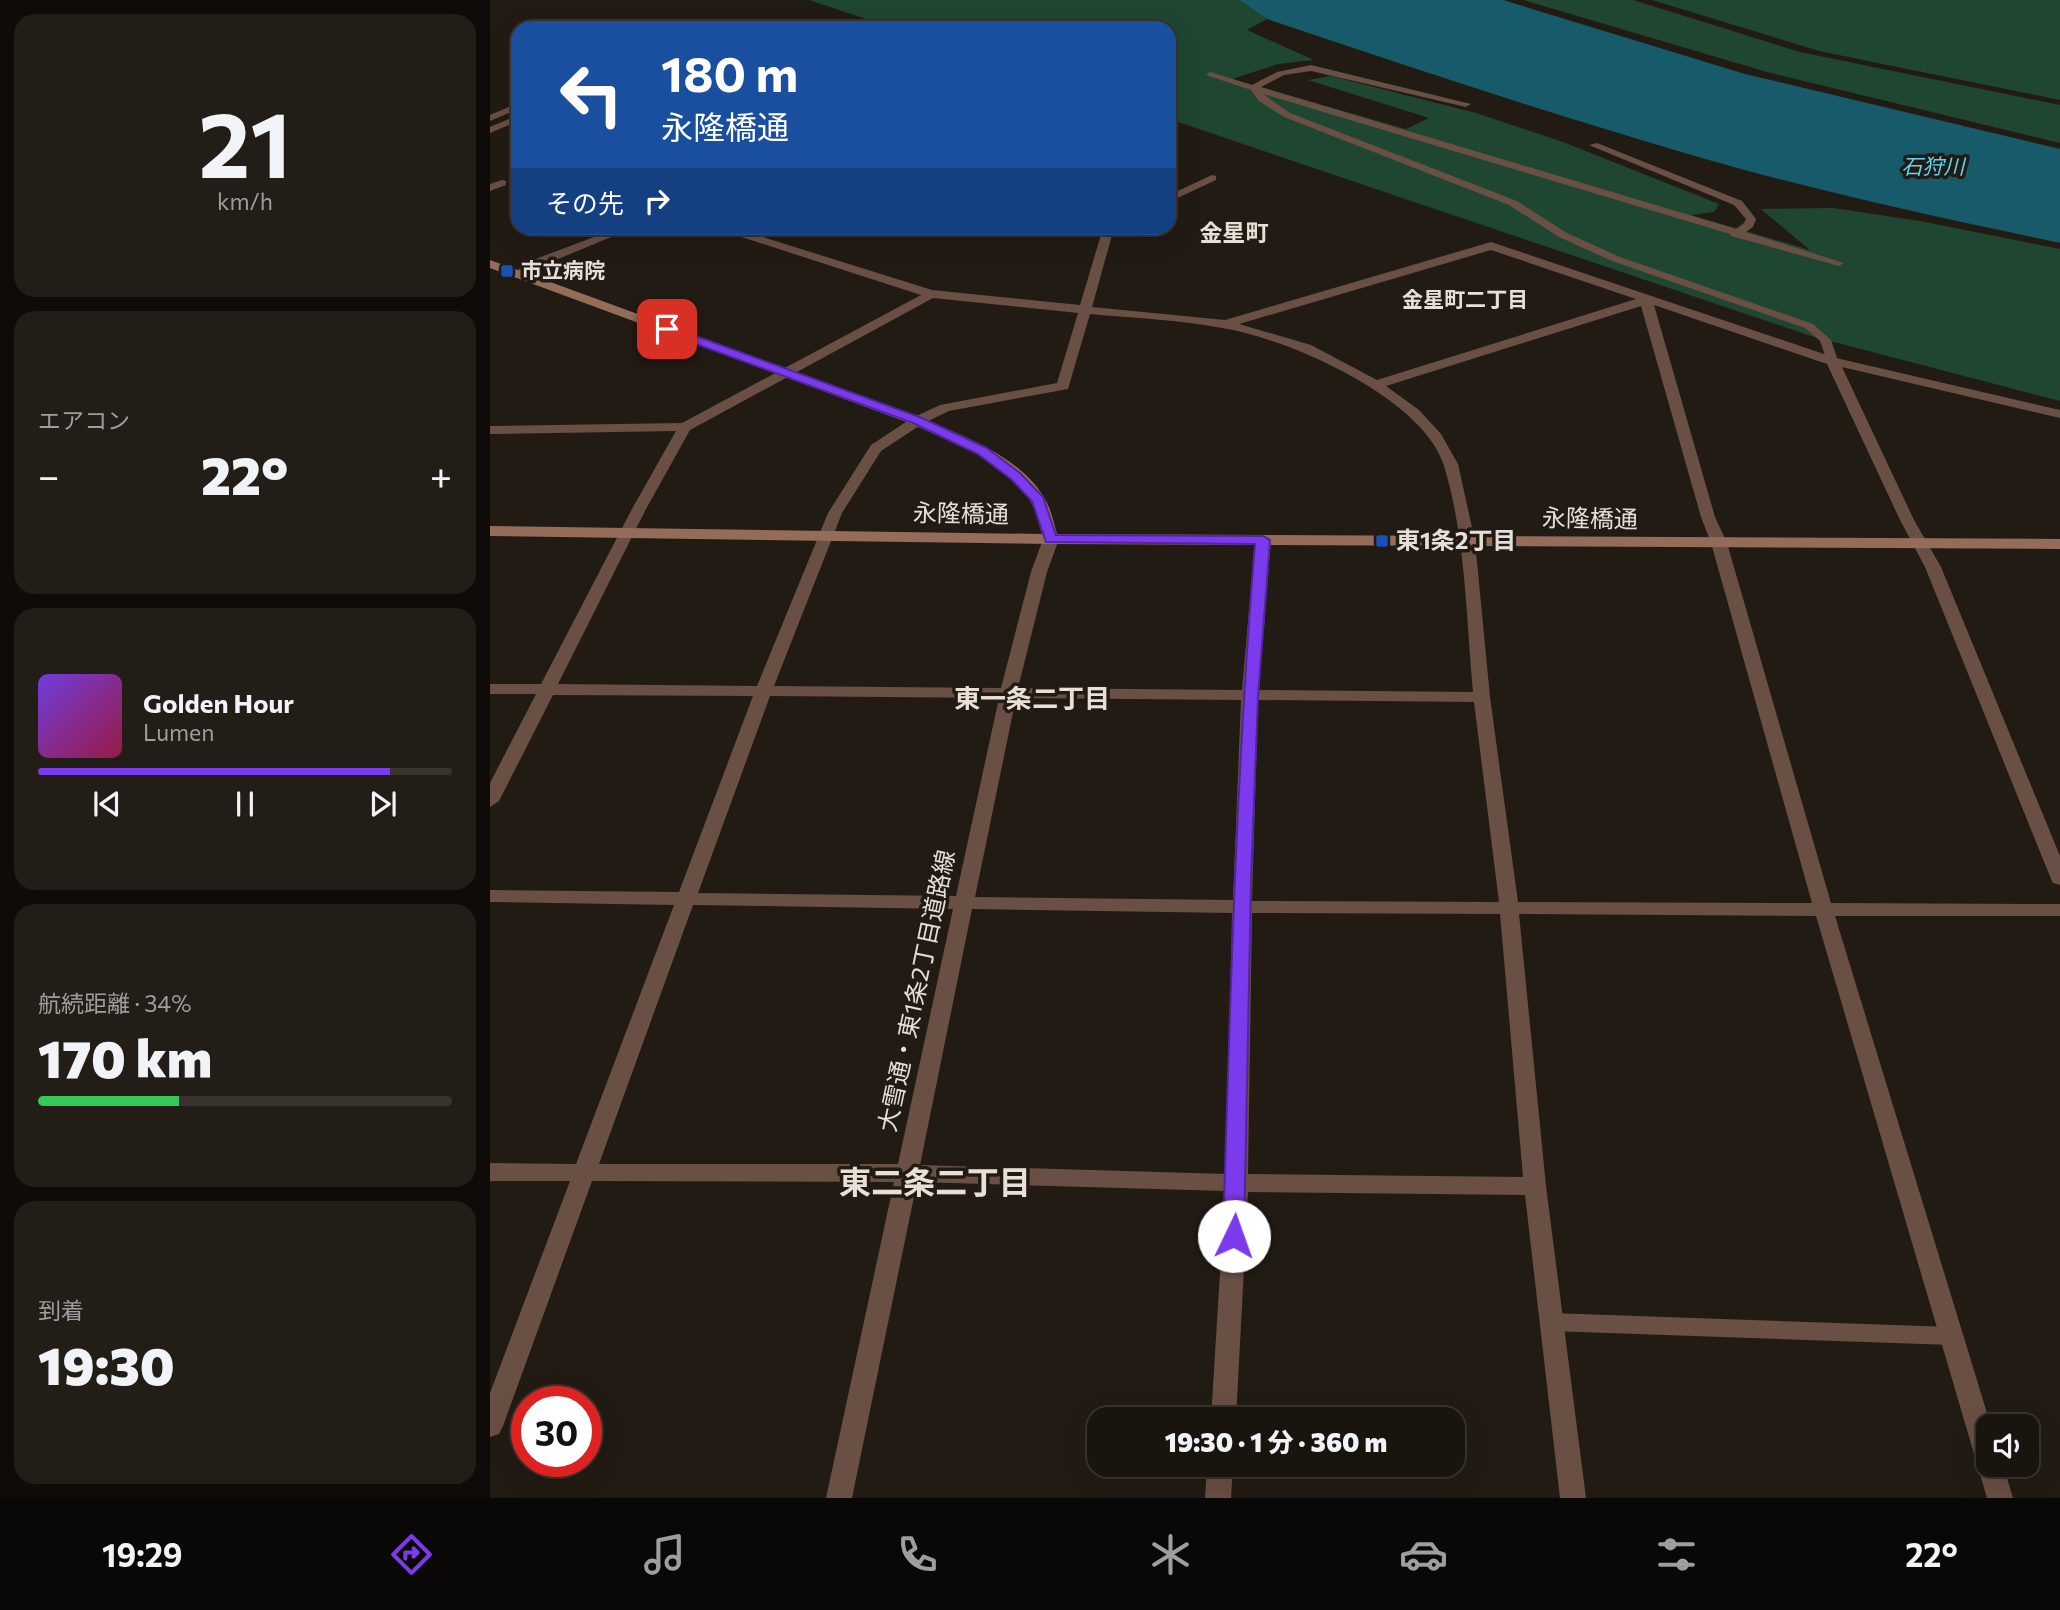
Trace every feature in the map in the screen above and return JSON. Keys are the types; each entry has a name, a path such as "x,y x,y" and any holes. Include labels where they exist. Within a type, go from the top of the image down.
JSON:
{"street":[{"path":"1176,196 1212,178"},
{"path":"516,275 537,263 609,235"},
{"path":"746,235 931,294 1225,324 1306,348 1376,385 1414,413 1436,437 1451,464 1466,541 1482,697 1509,908 1535,1186 1573,1498"},
{"path":"490,1426 763,692 835,513 876,448 917,421 945,408 1063,386 1107,235"},
{"path":"1225,324 1491,246 1832,361 2060,414"},
{"path":"490,264 917,421 983,451 1015,476 1038,500 1051,539"},
{"path":"490,430 685,427 931,294"},
{"path":"1376,385 1646,300"},
{"path":"1646,300 1708,517 1719,543 1823,908 1976,1417"},
{"path":"1832,361 1922,544 2060,879"},
{"path":"490,801 627,532 685,427"},
{"name":"永隆橋通","path":"490,531 1051,539 2060,544"},
{"name":"大雪通・東1条2丁目道路線","path":"839,1498 905,1173 1008,694 1051,539"},
{"path":"1224,1407 1237,1183 1242,907 1250,696 1263,540"},
{"path":"490,690 1482,697"},
{"path":"490,896 1242,907 2060,910"},
{"path":"490,1172 905,1173 1237,1183 1535,1186"},
{"path":"1218,1498 1219,1477"},
{"path":"1994,1477 2000,1498"}],"lane":[{"path":"1254,88 1271,78 1311,68 1466,104"},
{"path":"1210,75 1735,234 1839,262"},
{"path":"1254,88 1262,99 1287,115 1513,202 1563,235 1595,250 1809,326 1824,336 1830,347 1832,361"},
{"path":"490,118 511,109"},
{"path":"490,130 511,121"},
{"path":"1594,145 1738,203 1751,219 1749,225 1735,234"},
{"path":"490,188 502,183"},
{"path":"1551,1322 1952,1336"}],"green space":[{"path":"809,0 1239,0 1267,19 1247,30 1314,60 1278,64 1232,79 1406,129 1429,118 1308,80 1331,76 1476,113 1563,142 1719,204 1714,212 1691,215 1810,250 1761,209 1833,208 1920,221 2060,249 2060,401 1811,336 1176,121 1176,21 872,21"},
{"path":"1523,0 1633,0 1800,52 2060,105 2060,143 1767,72"},
{"path":"1652,0 2060,0 2060,100 1819,51"}],"water":[{"name":"石狩川","path":"1239,0 1503,0 1745,74 2060,149 2060,243 1831,192 1695,156 1480,90 1267,19"}],"place":[{"name":"市立病院","path":"507,271"},
{"name":"東1条2丁目","path":"1382,541"}],"district":[{"name":"金星町","path":"1234,233"},
{"name":"金星町二丁目","path":"1465,300"},
{"name":"東一条二丁目","path":"1032,699"},
{"name":"東二条二丁目","path":"935,1183"}],"route":[{"path":"667,329 917,421 983,451 1015,476 1038,500 1051,539 1263,540 1250,696 1234,1236"}]}
